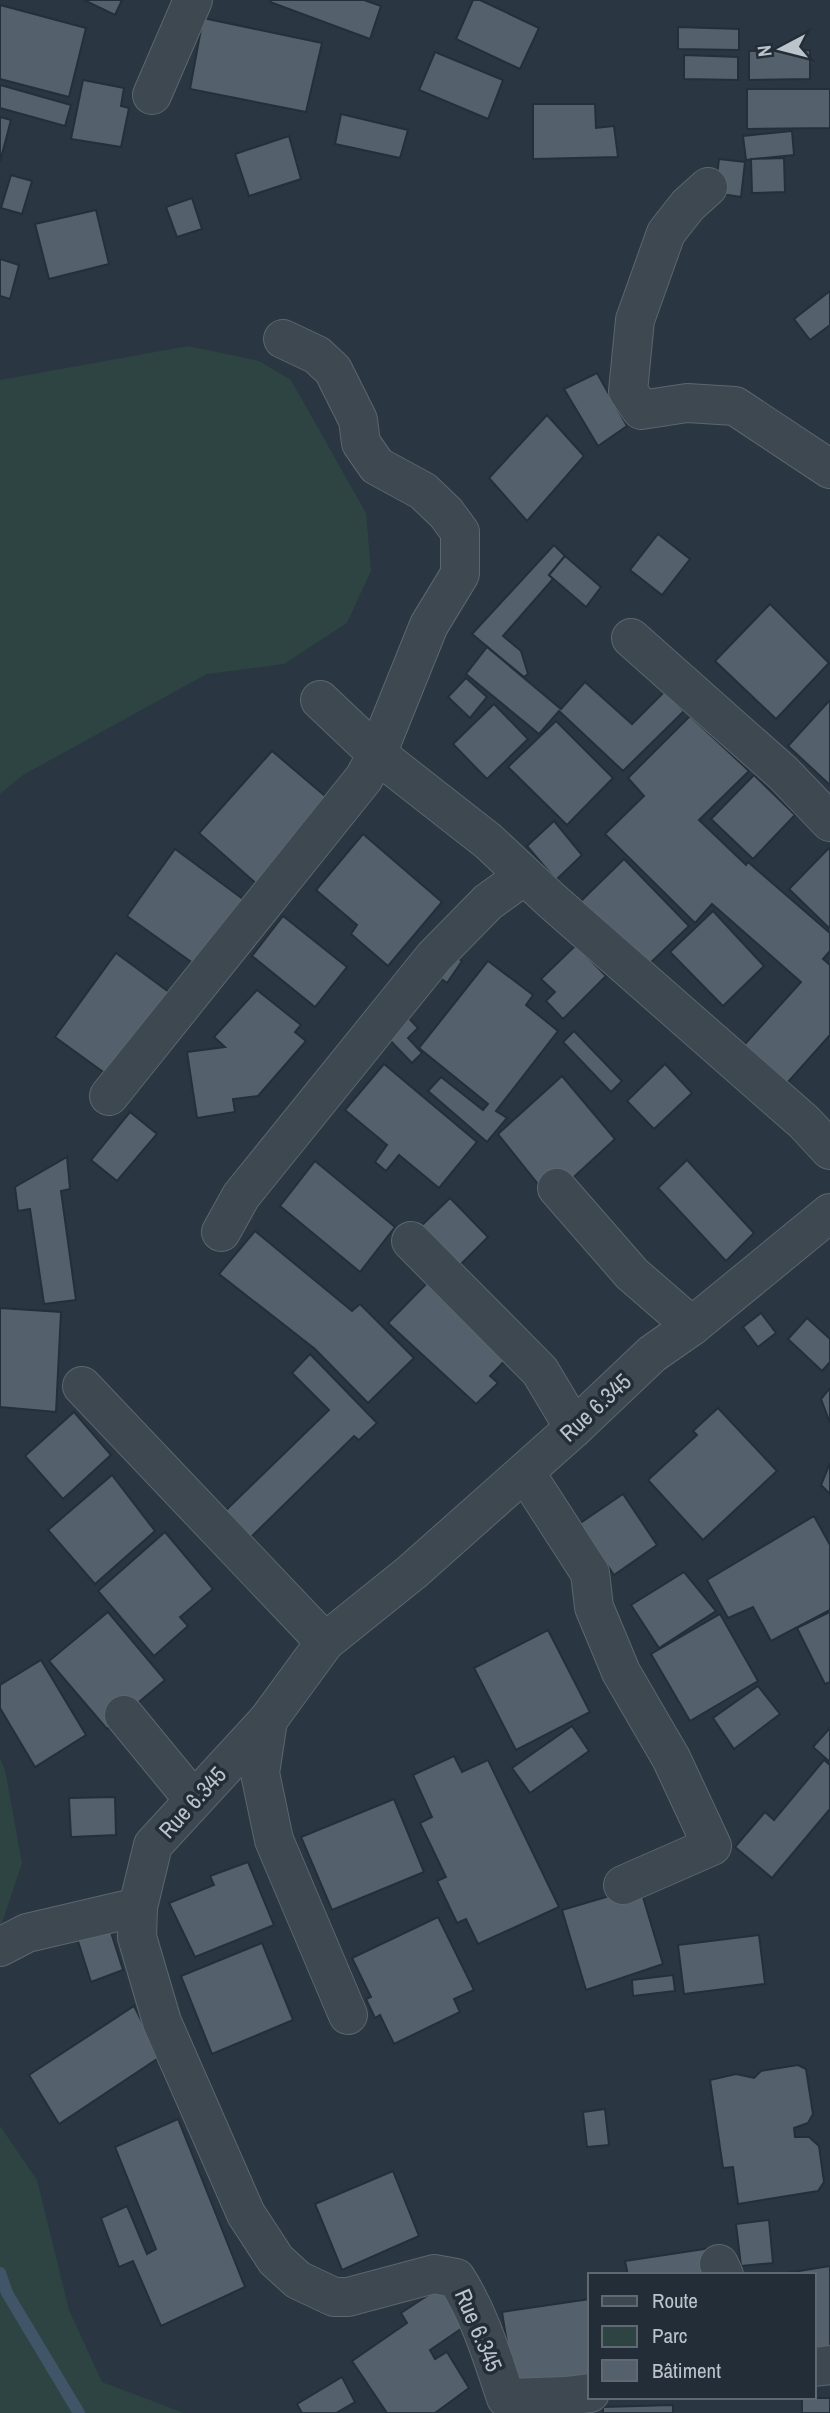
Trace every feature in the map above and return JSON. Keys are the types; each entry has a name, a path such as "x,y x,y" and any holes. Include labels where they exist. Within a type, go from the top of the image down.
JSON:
{"street":[{"path":"152,95 193,0"},
{"path":"708,187 688,205 666,233 635,320 628,391 641,410 687,403 735,406 830,469"},
{"path":"109,1096 370,766 429,625 460,574 460,531 423,491 377,466 361,443 358,420 333,370 317,355 283,339"},
{"path":"631,638 783,773 830,822"},
{"path":"370,766 488,841 524,876 804,1122 830,1150"},
{"path":"221,1232 241,1196 434,957 488,902 524,876"},
{"path":"557,1188 632,1274 692,1326"},
{"name":"Rue 6.345","path":"588,2393 506,2398 486,2338 466,2292 456,2278 434,2274 348,2297 334,2297 298,2280 276,2260 246,2214 162,2022 137,1937 138,1907 153,1845 268,1720 325,1642 411,1572 525,1472 652,1354 692,1326 830,1213"},
{"path":"411,1241 540,1371 574,1428"},
{"path":"82,1386 325,1642"},
{"path":"525,1472 590,1573 594,1607 621,1672 671,1758 712,1846 623,1885"},
{"path":"124,1715 193,1799"},
{"path":"268,1720 260,1773 274,1840 348,2015"},
{"path":"0,1947 27,1933 138,1907"}],"green space":[{"path":"188,346 259,361 291,380 366,513 371,571 347,623 284,664 207,674 23,775 0,794 0,380"},
{"path":"0,1758 5,1770 22,1863 0,1929"},
{"path":"0,2126 37,2180 69,2310 102,2382 184,2413 0,2413"}],"building":[{"path":"84,0 122,0 115,15"},
{"path":"364,0 381,6 370,39 270,2"},
{"path":"473,0 480,0 539,28 520,69 456,39"},
{"path":"0,5 86,28 69,97 0,79"},
{"path":"203,18 322,43 306,112 190,89"},
{"path":"678,27 739,29 739,50 678,49"},
{"path":"810,50 810,79 749,80 749,51"},
{"path":"435,52 503,80 488,119 419,90"},
{"path":"684,55 738,57 738,80 684,79"},
{"path":"83,80 124,88 121,106 129,108 121,147 71,139"},
{"path":"0,85 71,105 65,126 0,108"},
{"path":"747,89 830,89 830,128 747,129"},
{"path":"533,104 595,104 596,128 614,126 618,157 533,159"},
{"path":"341,114 408,130 400,158 335,144"},
{"path":"0,117 11,120 0,162"},
{"path":"792,131 794,155 746,160 743,136"},
{"path":"289,136 301,179 249,196 235,154"},
{"path":"784,158 785,192 752,193 751,159"},
{"path":"719,159 745,162 741,197 715,193"},
{"path":"11,175 32,181 22,214 1,208"},
{"path":"192,198 202,229 177,237 166,207"},
{"path":"96,210 109,264 49,279 35,224"},
{"path":"0,259 19,265 10,299 0,296"},
{"path":"830,291 830,325 810,340 794,319"},
{"path":"597,373 627,426 598,446 564,389"},
{"path":"547,415 584,456 527,521 489,478"},
{"path":"658,534 690,559 662,595 630,570"},
{"path":"554,545 565,556 549,575 553,579 503,636 521,651 528,674 524,677 472,634"},
{"path":"565,556 601,587 586,607 549,575"},
{"path":"770,604 829,663 776,719 715,661"},
{"path":"487,647 561,709 585,682 632,724 665,691 684,711 623,771 559,711 539,734 466,674"},
{"path":"466,678 487,697 470,718 448,697"},
{"path":"830,700 830,785 788,746"},
{"path":"494,704 528,739 487,779 453,744"},
{"path":"690,716 749,771 699,820 746,865 748,862 830,933 830,951 823,959 830,965 830,1035 780,1091 736,1054 801,982 712,904 695,923 605,834 644,796 628,778"},
{"path":"556,721 613,778 567,825 508,767"},
{"path":"272,751 331,801 258,885 199,833"},
{"path":"754,775 795,815 753,859 711,819"},
{"path":"554,821 582,855 556,880 527,846"},
{"path":"363,834 442,902 388,966 351,934 357,925 316,890"},
{"path":"829,848 830,850 830,929 789,889"},
{"path":"175,849 251,905 204,971 127,916"},
{"path":"624,859 689,926 645,968 580,902"},
{"path":"713,911 764,966 723,1006 670,952"},
{"path":"283,916 347,967 315,1007 252,956"},
{"path":"576,945 606,976 563,1019 546,1001 555,992 541,979"},
{"path":"446,950 462,961 447,983 431,971"},
{"path":"116,953 177,998 117,1082 55,1037"},
{"path":"488,961 533,995 526,1005 558,1031 496,1111 507,1118 487,1142 428,1091 441,1077 483,1110 488,1104 419,1048"},
{"path":"257,990 301,1025 295,1032 306,1041 258,1096 233,1099 235,1112 197,1118 187,1052 225,1047 214,1037"},
{"path":"400,1009 418,1028 408,1038 422,1053 412,1063 379,1029"},
{"path":"574,1031 622,1081 611,1092 563,1042"},
{"path":"384,1064 477,1142 439,1188 399,1155 386,1171 375,1162 387,1145 345,1110"},
{"path":"665,1064 692,1093 654,1129 627,1101"},
{"path":"562,1076 615,1139 550,1199 498,1134"},
{"path":"130,1112 157,1134 117,1181 91,1160"},
{"path":"67,1157 70,1189 61,1191 76,1300 44,1304 30,1209 18,1211 15,1187"},
{"path":"687,1160 754,1233 726,1261 658,1188"},
{"path":"315,1161 395,1227 360,1272 280,1206"},
{"path":"450,1198 488,1237 458,1267 419,1228"},
{"path":"255,1231 352,1311 360,1304 414,1358 368,1403 315,1349 219,1274"},
{"path":"434,1276 517,1348 490,1376 498,1383 476,1404 388,1323"},
{"path":"0,1308 61,1312 56,1412 0,1407"},
{"path":"761,1313 776,1333 758,1347 743,1327"},
{"path":"807,1318 830,1339 830,1362 822,1371 788,1339"},
{"path":"310,1354 377,1423 359,1440 354,1436 249,1539 223,1513 329,1410 292,1373"},
{"path":"830,1388 830,1423 821,1399"},
{"path":"718,1408 777,1471 703,1540 648,1480 697,1435 693,1431"},
{"path":"74,1412 111,1455 63,1499 25,1456"},
{"path":"830,1463 830,1494 821,1485"},
{"path":"112,1475 155,1531 95,1584 48,1530"},
{"path":"623,1494 657,1545 614,1575 579,1524"},
{"path":"814,1516 830,1545 830,1610 771,1641 753,1607 728,1618 707,1580"},
{"path":"165,1532 213,1589 180,1617 188,1626 154,1656 98,1591"},
{"path":"684,1572 716,1611 659,1648 631,1605"},
{"path":"108,1612 165,1680 107,1729 49,1661"},
{"path":"830,1612 830,1682 825,1684 797,1628"},
{"path":"720,1614 758,1681 690,1721 651,1654"},
{"path":"548,1630 590,1712 516,1750 474,1668"},
{"path":"41,1660 86,1735 35,1767 0,1708 0,1685"},
{"path":"758,1686 780,1714 734,1749 713,1718"},
{"path":"572,1726 589,1751 530,1793 512,1768"},
{"path":"830,1728 830,1762 813,1747"},
{"path":"454,1756 462,1772 488,1760 559,1907 478,1944 466,1919 457,1923 437,1881 446,1877 420,1823 432,1817 413,1775"},
{"path":"824,1760 830,1765 830,1809 772,1878 735,1847 765,1812 774,1820"},
{"path":"115,1797 116,1835 71,1837 69,1798"},
{"path":"394,1799 424,1872 332,1910 301,1837"},
{"path":"248,1862 274,1925 195,1957 169,1903 214,1885 210,1876"},
{"path":"640,1887 663,1964 586,1990 562,1910"},
{"path":"438,1917 474,1990 454,1999 460,2012 394,2044 380,2015 375,2018 366,1999 371,1997 352,1958"},
{"path":"108,1923 123,1970 91,1982 76,1935"},
{"path":"759,1935 765,1984 684,1994 678,1945"},
{"path":"262,1943 293,2020 212,2054 181,1976"},
{"path":"673,1975 675,1991 633,1996 632,1980"},
{"path":"134,2006 160,2057 59,2124 29,2075"},
{"path":"798,2065 806,2069 813,2114 808,2123 794,2128 795,2137 809,2137 819,2146 824,2182 818,2191 738,2204 733,2167 723,2168 710,2080 736,2074 754,2078 761,2071"},
{"path":"605,2109 609,2145 587,2147 583,2112"},
{"path":"178,2119 245,2287 161,2326 133,2261 119,2267 101,2218 127,2206 147,2254 156,2249 115,2147"},
{"path":"393,2171 419,2236 342,2270 315,2204"},
{"path":"769,2220 773,2263 741,2266 736,2224"},
{"path":"711,2248 715,2273 628,2273 625,2261"},
{"path":"830,2266 830,2351 816,2354 816,2273 787,2273"},
{"path":"445,2284 471,2322 430,2350 435,2359 447,2352 469,2388 435,2413 387,2413 352,2361 407,2323 401,2313"},
{"path":"588,2299 588,2380 515,2392 502,2312"},
{"path":"342,2377 355,2402 336,2413 302,2413 297,2404"},
{"path":"830,2398 830,2413 802,2413 802,2399"},
{"path":"673,2405 673,2413 603,2413 603,2407"}],"waterway":[{"path":"0,2273 7,2293 79,2413"}]}
